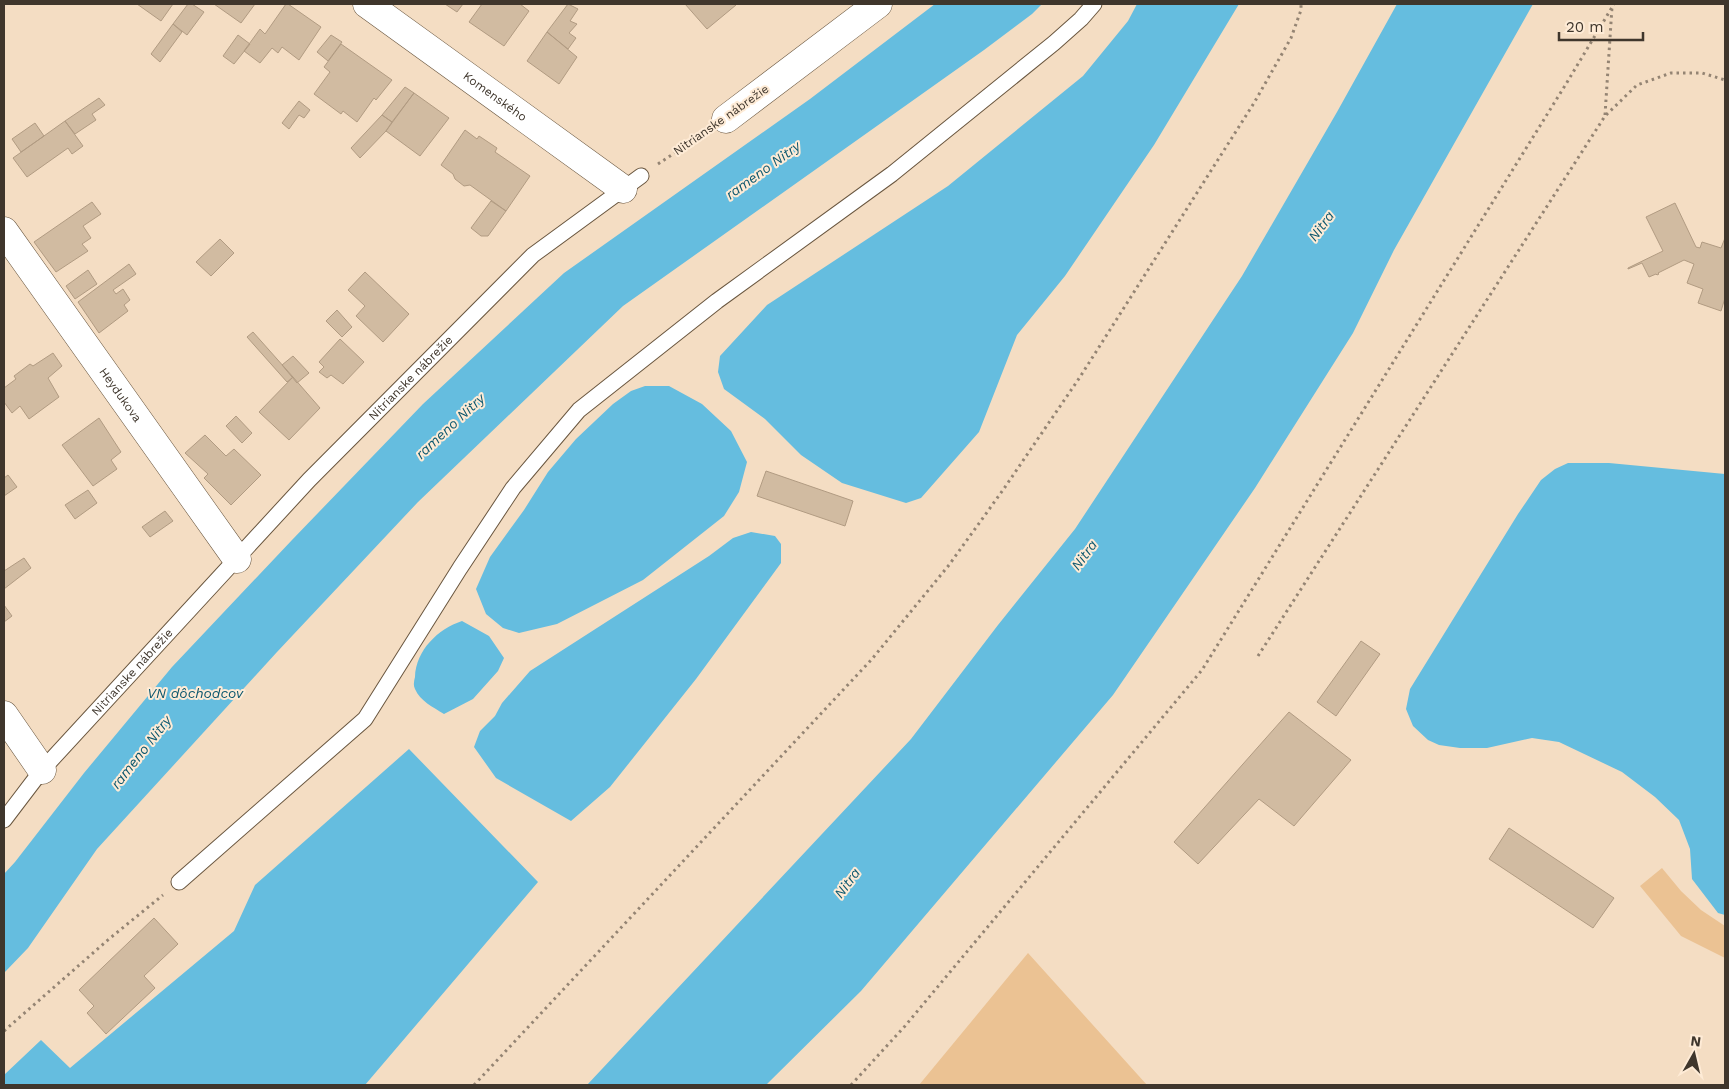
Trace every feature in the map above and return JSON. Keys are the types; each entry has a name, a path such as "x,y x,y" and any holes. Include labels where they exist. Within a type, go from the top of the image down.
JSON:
{"street":[{"name":"Komenského","path":"367,4 632,182"},
{"name":"Nitrianske nábrežie","path":"726,119 878,4"},
{"name":"Heydukova","path":"4,231 237,558"},
{"path":"4,715 42,770"}],"lane":[{"path":"179,882 365,719 513,488 579,410 717,301 892,174 1054,43 1094,4"},
{"name":"Nitrianske nábrežie","path":"4,820 42,770 309,480 533,255 632,182"}],"path":[{"path":"474,1085 872,660 949,565 1080,377 1254,104 1291,38 1301,10 1301,4"},
{"path":"1605,116 1613,5"},
{"path":"851,1085 905,1026 1202,670 1561,93 1613,5"},
{"path":"1258,656 1605,116 1637,85 1671,73 1702,73 1725,80"},
{"name":"Nitrianske nábrežie","path":"632,182 726,119"},
{"path":"4,1031 109,939 179,882"}],"shaded area":[{"path":"1662,868 1681,891 1701,910 1725,926 1725,958 1681,936 1640,886"},
{"path":"1028,953 1147,1085 919,1085"}],"water":[{"name":"VN dôchodcov","path":"935,4 1042,4 1032,14 984,50 623,306 418,502 277,652 97,849 28,948 4,973 4,874 84,773 172,667 292,540 423,404 564,273 810,99"},
{"path":"1137,4 1239,4 1154,145 1065,276 1017,335 979,432 921,498 906,503 842,483 801,455 765,419 724,389 718,372 720,356 767,305 948,186 1083,76 1128,21"},
{"name":"Nitra","path":"1397,4 1533,4 1394,250 1353,333 1255,488 1113,695 861,991 766,1085 587,1085 911,739 998,625 1075,529 1242,276"},
{"path":"645,386 669,386 702,404 731,431 747,462 739,492 724,516 643,580 557,624 519,633 503,628 486,614 476,589 490,557 524,510 548,472 576,439 613,404 631,391"},
{"path":"1568,463 1609,463 1725,474 1725,915 1718,913 1692,879 1690,849 1679,820 1655,797 1622,772 1559,742 1532,738 1487,748 1460,748 1439,745 1428,740 1413,726 1406,709 1410,689 1518,514 1541,480 1555,469"},
{"path":"751,532 775,536 781,544 781,563 696,679 610,787 571,821 496,778 474,747 480,731 495,716 502,703 530,671 709,556 733,538"},
{"path":"462,621 489,636 504,658 498,671 473,699 444,714 427,703 417,693 414,687 416,667 424,650 437,635"},
{"path":"409,749 538,882 365,1085 4,1085 4,1075 41,1040 70,1068 234,931 255,885"}],"building":[{"path":"137,4 173,4 161,21"},
{"path":"188,4 192,4 204,12 187,35 173,24"},
{"path":"214,4 255,4 241,23"},
{"path":"286,4 321,27 299,60 282,47 278,53 272,48 260,63 244,51 260,29 265,34"},
{"path":"445,4 463,4 457,12"},
{"path":"482,4 520,4 529,11 504,46 469,22"},
{"path":"568,4 578,9 570,21 577,24 569,33 576,38 568,49 547,32"},
{"path":"685,4 735,4 736,5 707,29"},
{"path":"173,24 182,32 160,62 151,54"},
{"path":"547,32 577,57 559,84 527,61"},
{"path":"238,35 250,44 234,64 223,56"},
{"path":"331,35 342,42 328,61 317,52"},
{"path":"341,44 392,80 376,100 374,98 357,122 343,111 341,114 314,94 330,72 324,67"},
{"path":"405,87 414,93 392,122 382,115"},
{"path":"414,93 449,118 420,156 386,131"},
{"path":"99,98 105,105 92,114 96,120 75,134 65,121"},
{"path":"299,101 310,110 304,118 299,115 289,129 282,123"},
{"path":"382,115 392,122 360,158 351,148"},
{"path":"65,121 83,146 72,154 68,148 27,177 13,158"},
{"path":"35,123 44,136 21,152 12,139"},
{"path":"465,130 477,139 479,136 497,148 495,152 530,176 506,211 470,185 464,186 441,165"},
{"path":"491,201 506,211 488,236 481,236 471,228"},
{"path":"92,202 101,214 83,226 91,238 82,244 88,251 56,272 34,242"},
{"path":"1675,203 1696,247 1700,248 1702,242 1721,248 1725,238 1725,298 1721,311 1698,303 1703,289 1687,283 1694,264 1684,260 1657,275 1649,277 1642,263 1628,269 1663,251 1646,217"},
{"path":"220,239 234,253 211,276 196,262"},
{"path":"129,264 136,274 113,290 116,294 123,289 130,300 124,305 128,311 99,333 78,302"},
{"path":"88,270 97,284 75,299 66,286"},
{"path":"365,272 409,314 383,342 356,316 365,306 348,290"},
{"path":"337,310 352,327 342,337 326,321"},
{"path":"253,332 293,377 287,382 247,337"},
{"path":"340,339 364,362 343,384 331,375 327,378 319,372 324,367 319,362"},
{"path":"53,353 62,366 48,378 59,397 29,419 20,406 12,413 4,402 4,388 16,379 14,376 30,364 33,366"},
{"path":"293,356 309,373 297,383 282,365"},
{"path":"293,377 320,408 289,440 259,412"},
{"path":"236,416 252,433 242,443 226,426"},
{"path":"99,418 121,452 111,460 117,469 93,486 62,445"},
{"path":"205,435 226,456 234,449 261,475 231,505 204,478 208,474 185,453"},
{"path":"766,471 853,501 845,526 757,496"},
{"path":"8,475 17,487 4,496 4,478"},
{"path":"88,490 97,503 75,519 65,505"},
{"path":"165,511 173,521 150,537 142,527"},
{"path":"24,558 31,568 4,589 4,571"},
{"path":"4,605 12,616 4,622"},
{"path":"1361,641 1380,654 1336,716 1317,702"},
{"path":"1289,712 1351,760 1294,826 1259,799 1198,864 1174,842"},
{"path":"1509,828 1614,898 1593,928 1489,859"},
{"path":"154,918 178,944 144,976 155,988 106,1034 87,1013 94,1006 79,990"}],"water label":[{"name":"rameno Nitry","path":"763,170"},
{"name":"rameno Nitry","path":"450,426"},
{"name":"rameno Nitry","path":"141,752"}]}
